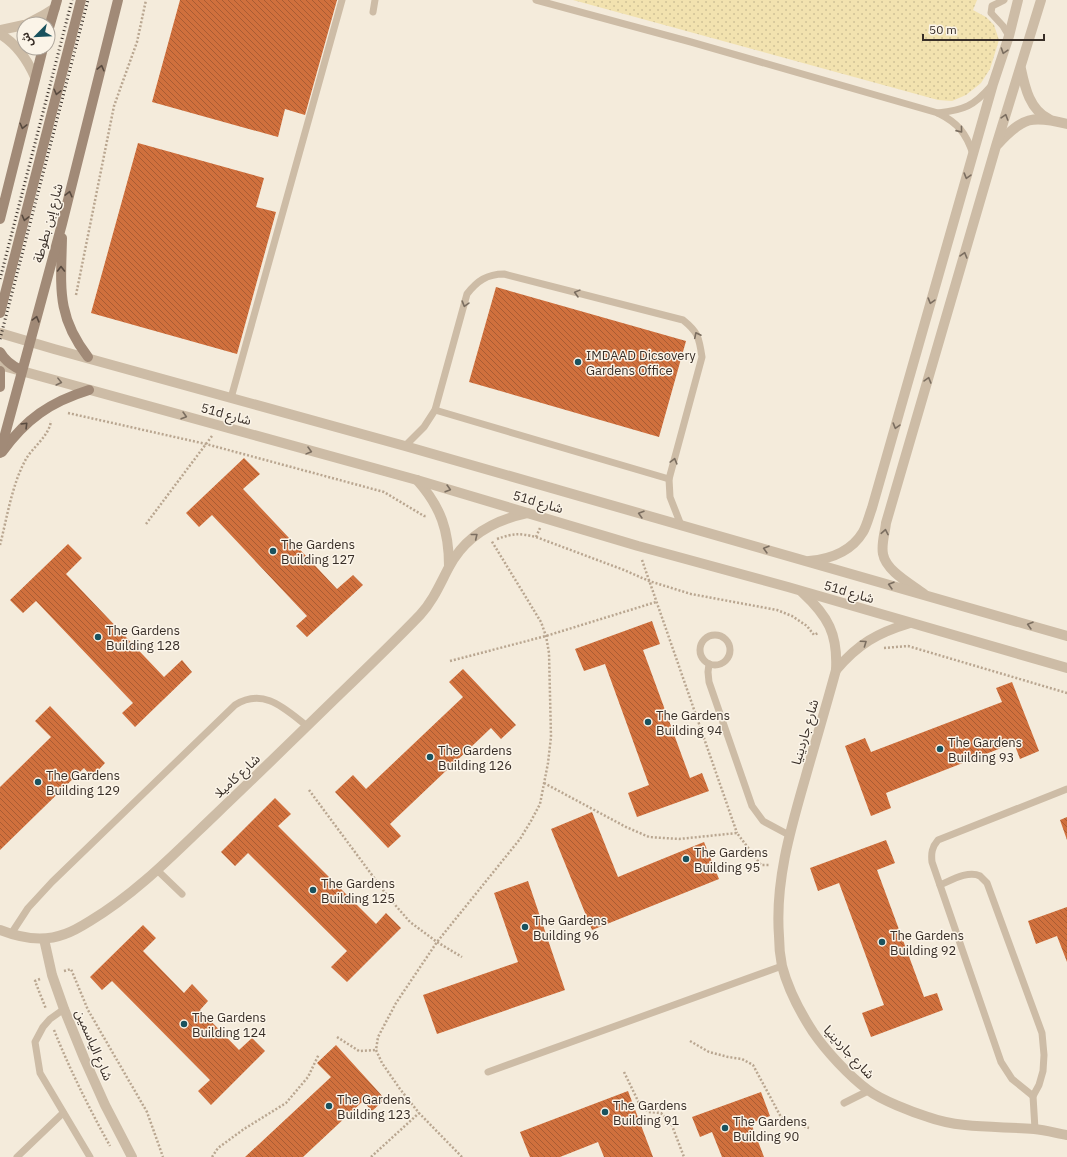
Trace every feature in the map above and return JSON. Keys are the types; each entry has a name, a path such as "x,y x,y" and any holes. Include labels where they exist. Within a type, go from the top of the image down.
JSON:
{"main road":[{"path":"0,313 81,0"},
{"name":"شارع إبن بطوطة","path":"0,454 21,370 62,224 118,0"},
{"path":"52,16 56,4"},
{"path":"0,219 41,56"},
{"path":"62,224 61,295 63,309 72,335 88,357"},
{"path":"0,352 6,361 21,370"},
{"path":"0,371 0,387"},
{"path":"0,454 12,438 28,421 46,408 60,400 89,390"}],"street":[{"path":"809,561 826,559 839,554 852,546 863,532 872,508 993,84 1009,36 1018,0"},
{"path":"924,594 896,574 887,564 883,555 882,545 886,523 996,146 1041,0"},
{"path":"42,16 56,4"},
{"path":"0,30 16,27"},
{"path":"0,34 15,46 23,55 35,77"},
{"path":"1020,67 1024,87 1030,100 1043,116 1051,120"},
{"path":"996,146 1012,129 1021,124 1040,119 1067,124"},
{"name":"51d شارع","path":"0,333 406,446 1067,636"},
{"name":"51d شارع","path":"0,365 21,370 45,379 418,480 638,546 1067,668"},
{"name":"شارع كاميلا","path":"418,480 434,502 441,515 449,548 449,566"},
{"name":"شارع كاميلا","path":"0,930 29,938 44,939 65,935 106,912 157,870 307,726 422,612 438,589 449,566 471,539 484,529 498,522 527,513"},
{"name":"شارع جاردينيا","path":"802,592 818,607 830,627 837,655 836,670 789,835 782,865 778,920 782,966 804,1018 821,1043 868,1091 894,1104 930,1118 960,1124 1035,1129 1067,1135"},
{"name":"شارع جاردينيا","path":"836,670 850,654 867,641 888,630 910,623"},
{"name":"شارع الياسمين","path":"44,939 52,975 64,1009 105,1105 132,1157"}],"lane":[{"path":"231,398 342,0"},
{"path":"373,12 375,0"},
{"path":"536,0 706,46 938,113 950,118 958,126 965,136 973,155"},
{"path":"1004,0 992,6 991,13 1003,26 1009,36"},
{"path":"938,113 960,109 970,105 979,100 993,84"},
{"path":"406,446 424,427 435,410 467,294 474,285 485,277 494,274 504,274 683,320 693,328 700,342 702,356 669,479 670,498 681,525"},
{"path":"435,410 669,479"},
{"path":"710,637 721,637 729,645 729,657 720,664 709,664 701,656 700,652 702,644 710,637"},
{"path":"709,664 709,682 752,806 763,821 789,835"},
{"path":"10,934 28,908 52,882 235,705 249,698 270,700 281,706 307,726"},
{"path":"1033,1096 1012,1079 1001,1062 932,862 931,854 933,846 938,840 1067,789"},
{"path":"157,870 182,894"},
{"path":"940,885 967,875 974,874 980,876 987,883 1042,1033 1044,1054 1043,1071 1039,1085 1033,1096 1035,1129"},
{"path":"488,1072 782,966"},
{"path":"64,1009 50,1019 43,1027 35,1042 40,1073 90,1157"},
{"path":"844,1103 868,1091"},
{"path":"17,1157 63,1113"}],"path":[{"path":"75,300 114,106 137,42 146,0"},
{"path":"46,408 206,444 384,492 424,516 441,515"},
{"path":"0,545 15,485 26,459 50,426 51,421 46,408"},
{"path":"146,524 221,426"},
{"path":"462,1157 419,1113 382,1063 376,1050 378,1037 396,1003 438,942 520,839 540,804 548,763 551,737 549,653 546,636 541,622 484,529"},
{"path":"491,541 512,534 524,534 536,537 624,570 649,582 691,594 777,610 797,619 807,626 814,635 830,627"},
{"path":"638,546 649,582 737,833 761,865 782,865"},
{"path":"450,661 546,636 656,602"},
{"path":"867,641 878,648 908,646 1067,693"},
{"path":"544,783 626,827 649,837 679,839 737,833"},
{"path":"309,790 389,898 410,922 462,957"},
{"path":"337,1038 359,1051 376,1050"},
{"path":"690,1041 709,1052 728,1057 742,1058 753,1065 781,1117 792,1124 809,1128"},
{"path":"212,1157 218,1148 244,1129 286,1103 308,1077 319,1054"},
{"path":"624,1072 639,1103 648,1112 661,1113 671,1123 684,1157"},
{"path":"371,1157 419,1113"}],"sand":[{"path":"573,0 977,0 973,10 986,17 994,25 999,40 990,69 981,83 966,95 952,101 938,100"}],"building":[{"path":"180,0 337,0 305,115 285,109 278,137 152,102"},
{"path":"138,143 264,178 256,207 276,212 237,354 91,313"},
{"name":"IMDAAD Dicsovery Gardens Office","path":"496,287 686,341 659,437 469,382"},
{"name":"The Gardens Building 127","path":"244,458 260,474 243,489 337,589 353,575 363,585 307,637 296,626 307,616 212,515 199,527 186,513"},
{"name":"The Gardens Building 128","path":"68,544 82,558 66,574 164,677 182,660 192,672 135,727 122,713 133,703 36,601 23,613 10,600"},
{"name":"The Gardens Building 94","path":"652,621 660,644 643,650 690,778 702,773 709,791 637,817 628,793 649,785 605,664 584,671 575,649"},
{"name":"The Gardens Building 126","path":"463,669 516,725 501,739 491,728 390,824 401,836 388,848 335,792 353,775 366,789 463,697 449,682"},
{"name":"The Gardens Building 93","path":"1012,682 1039,751 1020,759 1014,743 886,793 891,808 871,816 845,746 865,738 871,752 1002,702 996,688"},
{"name":"The Gardens Building 129","path":"50,706 105,763 92,777 84,768 0,850 0,787 51,737 35,721"},
{"name":"The Gardens Building 125","path":"275,798 291,814 278,826 376,924 386,913 401,928 347,982 331,967 347,951 248,853 235,866 221,852"},
{"name":"The Gardens Building 95","path":"592,812 618,877 704,842 719,879 592,930 551,829"},
{"path":"1067,817 1067,840 1060,820"},
{"name":"The Gardens Building 92","path":"886,840 895,863 877,870 924,997 937,993 943,1010 871,1037 862,1013 884,1005 839,883 818,891 810,868"},
{"name":"The Gardens Building 96","path":"528,881 565,990 437,1034 423,995 518,962 494,893"},
{"path":"1067,907 1067,962 1057,936 1036,944 1028,921"},
{"name":"The Gardens Building 124","path":"143,925 156,938 143,951 184,993 192,984 208,1001 200,1010 239,1050 252,1038 265,1051 211,1105 198,1091 210,1080 112,981 102,990 90,977"},
{"name":"The Gardens Building 123","path":"336,1045 385,1099 372,1111 363,1101 303,1157 245,1157 331,1077 317,1063"},
{"name":"The Gardens Building 91","path":"628,1091 653,1157 604,1157 598,1142 560,1157 530,1157 520,1132"},
{"name":"The Gardens Building 90","path":"761,1092 770,1116 751,1123 764,1157 722,1157 712,1132 700,1137 692,1117"}],"railway":[{"path":"0,279 72,0"},
{"path":"0,339 88,0"}],"place":[{"name":"IMDAAD Dicsovery Gardens Office","path":"578,362"},
{"name":"The Gardens Building 127","path":"273,551"},
{"name":"The Gardens Building 128","path":"98,637"},
{"name":"The Gardens Building 94","path":"648,722"},
{"name":"The Gardens Building 93","path":"940,749"},
{"name":"The Gardens Building 126","path":"430,757"},
{"name":"The Gardens Building 129","path":"38,782"},
{"name":"The Gardens Building 95","path":"686,859"},
{"name":"The Gardens Building 125","path":"313,890"},
{"name":"The Gardens Building 96","path":"525,927"},
{"name":"The Gardens Building 92","path":"882,942"},
{"name":"The Gardens Building 124","path":"184,1024"},
{"name":"The Gardens Building 123","path":"329,1106"},
{"name":"The Gardens Building 91","path":"605,1112"},
{"name":"The Gardens Building 90","path":"725,1128"}]}
